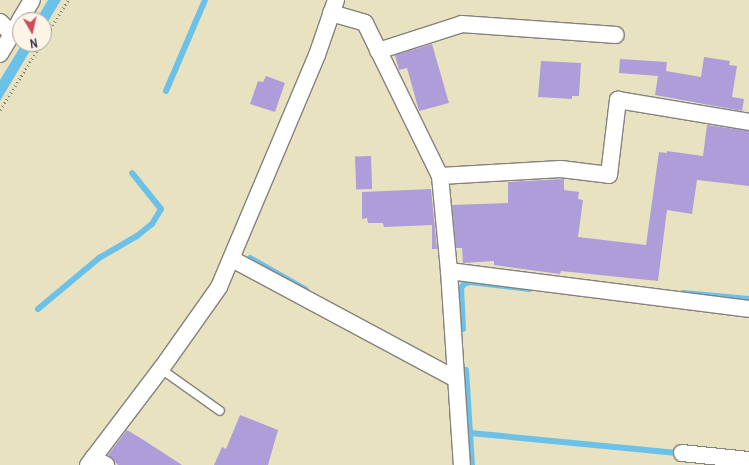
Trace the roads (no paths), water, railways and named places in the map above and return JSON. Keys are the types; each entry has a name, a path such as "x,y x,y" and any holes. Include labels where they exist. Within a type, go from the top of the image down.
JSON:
{"street":[{"path":"25,12 32,0"},
{"path":"96,463 219,287 317,55 333,7 365,23 440,176 449,271 462,465"},
{"path":"0,22 12,24"},
{"path":"378,51 462,24 616,35"},
{"path":"0,54 12,34"},
{"path":"440,176 560,169 609,175 618,100 749,122"},
{"path":"232,259 456,379"},
{"path":"449,271 749,309"},
{"path":"682,453 749,460"}],"lane":[{"path":"161,369 220,411"}],"water":[{"path":"48,0 61,0 52,15 52,12 41,12"},
{"path":"17,52 29,52 0,101 0,80"}],"waterway":[{"path":"166,91 205,0"},
{"path":"38,309 99,258 137,236 152,224 161,209 132,173"},
{"path":"250,258 306,290"},
{"path":"463,329 461,288 464,284 470,282 530,289"},
{"path":"683,293 749,299"},
{"path":"466,370 472,465"},
{"path":"470,433 677,453"}]}
